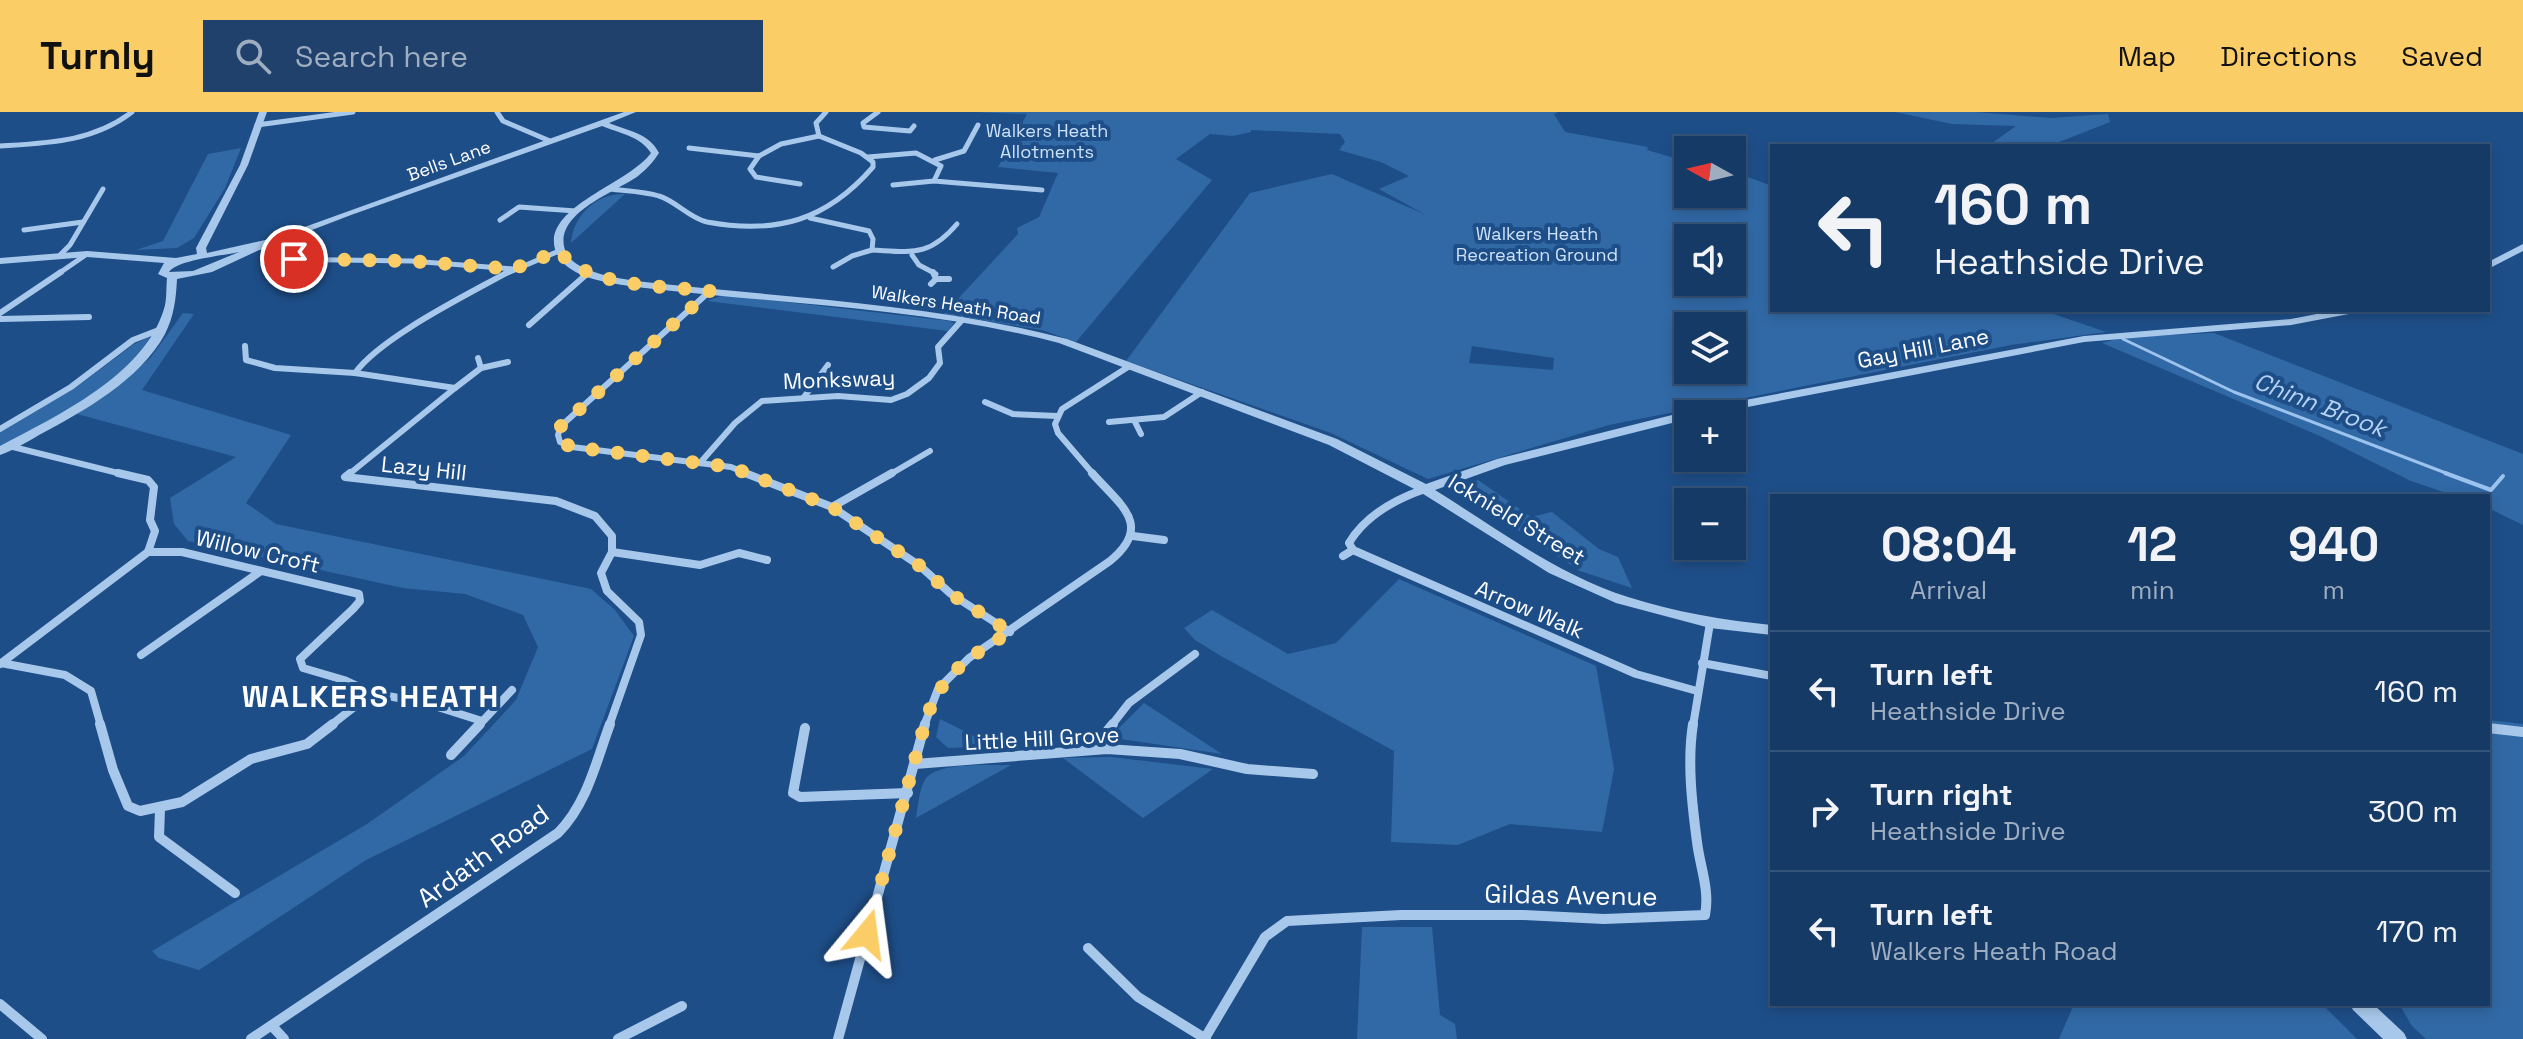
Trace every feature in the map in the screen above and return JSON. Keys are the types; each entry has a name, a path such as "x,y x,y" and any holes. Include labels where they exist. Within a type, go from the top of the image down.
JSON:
{"street":[{"path":"0,146 96,135 118,125 132,112"},
{"path":"211,259 200,252 238,177 263,112"},
{"path":"257,125 353,112"},
{"path":"497,112 503,121 550,141"},
{"name":"Bells Lane","path":"211,259 277,240 632,112"},
{"path":"819,136 816,123 826,112"},
{"path":"878,112 863,123 864,127 910,131 914,126"},
{"path":"355,373 363,362 417,324 513,269 559,251 560,231 576,211 655,157 655,149 635,136 603,123"},
{"path":"935,160 964,152 970,147 977,127 986,129"},
{"path":"610,189 661,196 693,217 721,224 774,226 810,218 825,210 870,173 873,162 819,136 781,144 759,156 750,169 756,177 800,184"},
{"path":"695,150 759,156"},
{"path":"868,157 910,152 935,160 941,166 934,181"},
{"path":"893,185 905,187 934,181 1032,186 1042,190"},
{"path":"60,255 103,189"},
{"path":"500,220 528,201"},
{"path":"519,207 576,211"},
{"path":"810,218 869,231 873,239 872,250"},
{"path":"24,230 83,222"},
{"path":"850,265 836,265 872,250 912,255 936,245 956,227 965,231"},
{"path":"167,274 207,237"},
{"path":"131,257 195,246"},
{"path":"2490,265 2523,247"},
{"name":"Walkers Heath Road","path":"559,251 567,261 588,273 620,281 962,320 1039,334 1333,442 1425,489"},
{"path":"0,261 87,254 211,259"},
{"path":"0,316 87,254"},
{"path":"912,255 919,265 936,273 934,281 949,279"},
{"path":"131,257 167,274 204,272"},
{"path":"172,296 204,272 211,259"},
{"path":"267,259 411,261 513,269"},
{"path":"529,325 588,273"},
{"path":"4,449 67,413 119,378 140,359 164,328 172,296 167,274"},
{"path":"710,291 561,426 558,435 560,442 572,447 731,467 832,507 920,566 951,594 1010,632"},
{"name":"Gay Hill Lane","path":"1746,403 2084,339 2291,322 2344,312"},
{"path":"0,316 89,317"},
{"path":"48,327 58,319"},
{"name":"Monksway","path":"700,463 735,423 762,401 838,396 871,401 891,400 907,394 929,378 940,363 938,347 962,320"},
{"path":"0,429 71,387 133,340 164,328"},
{"path":"245,346 246,360 275,368 355,373 455,388"},
{"path":"478,358 481,368"},
{"name":"Lazy Hill","path":"508,362 481,368 345,477 556,501 595,516 604,523 612,536 612,552"},
{"path":"804,397 828,365"},
{"path":"838,1039 938,689 969,658 1110,561 1133,536 1132,519 1058,433 1055,424 1057,416 1070,403 1128,367"},
{"path":"1109,422 1164,417 1202,392"},
{"path":"985,402 1013,414 1057,416"},
{"name":"Gay Hill Lane","path":"1425,489 1463,473 1514,458 1674,418"},
{"path":"1135,422 1141,434"},
{"path":"1,664 148,552 155,531 150,520 154,487 148,480 4,449"},
{"path":"832,507 930,451"},
{"path":"1343,556 1353,550 1349,543 1353,534 1390,504 1425,489"},
{"name":"Icknield Street","path":"1425,489 1554,570 1621,600 1710,623 1770,630"},
{"path":"1133,536 1164,540"},
{"name":"Arrow Walk","path":"1353,550 1636,674 1697,691"},
{"path":"612,552 700,565 713,564 736,552 751,551 767,560"},
{"name":"Willow Croft","path":"148,552 182,552 359,594 360,601 352,612 318,639 300,659 303,668 344,680 372,693"},
{"name":"Ardath Road","path":"251,1039 550,841 571,820 596,766 641,635 639,622 607,591 601,573 612,552"},
{"path":"141,655 261,571"},
{"name":"Gildas Avenue","path":"1206,1039 1265,937 1287,921 1401,915 1523,915 1604,919 1705,915 1708,900 1697,843 1691,775 1697,691 1710,623"},
{"path":"1107,749 1108,730 1129,703 1195,654"},
{"path":"1702,663 1770,676"},
{"path":"1,664 65,675 91,691 96,716 128,806 140,811 182,802 251,759 307,744 372,693 425,703 482,721"},
{"path":"451,755 512,690"},
{"path":"805,728 793,793 800,797 908,793"},
{"path":"2490,728 2523,732"},
{"name":"Little Hill Grove","path":"915,764 1107,749 1180,754 1247,769 1313,774"},
{"path":"160,809 159,837 235,893"},
{"path":"1088,948 1138,997 1206,1039"},
{"path":"0,1004 42,1039"},
{"path":"618,1039 682,1006"},
{"path":"2362,1006 2397,1039"},
{"path":"272,1026 284,1039"}],"green space":[{"path":"973,112 1558,112 1554,114 1565,132 1648,147 1647,150 1674,158 1674,208 1746,208 1746,176 1770,185 1770,312 2048,312 2106,332 2011,345 1735,400 1674,400 1674,412 1609,425 1428,479 1331,433 1126,361 1250,193 1332,174 1424,214 1379,189 1409,176 1381,162 1339,150 1345,142 1340,134 1251,130 1233,136 1210,134 1176,159 1212,180 1076,342 1042,330 944,314 1018,234 1017,228 1039,217 1058,173 998,167 1027,114","holes":["1472,346 1554,358 1553,370 1469,363"]},
{"path":"1895,112 1975,112 2051,118 2108,114 2110,122 2054,144 1991,144 2016,126 1952,124"},
{"path":"241,148 225,188 194,238 177,248 136,250 163,241 208,154"},
{"path":"625,194 571,243 576,223 588,208 605,197"},
{"path":"724,295 954,323 948,331 707,301"},
{"path":"183,313 194,314 142,390 291,435 246,503 276,524 591,589 615,610 634,636 592,749 366,860 199,970 159,958 152,951 367,824 464,756 516,700 538,647 523,615 465,594 403,588 188,541 174,524 170,498 236,457 77,414 151,357"},
{"path":"2214,333 2523,454 2523,525 2490,509 2490,494 2449,494 2411,481 2320,436 2102,343 2123,337"},
{"path":"151,336 137,355 103,386 0,447 0,431 78,386 134,344"},
{"path":"1478,480 1531,517 1552,512 1599,549 1618,557 1632,588 1580,571 1457,490"},
{"path":"1399,579 1596,666 1614,769 1602,832 1510,824 1458,845 1391,842 1394,751 1221,656 1195,640 1184,628 1212,610 1288,654 1336,643"},
{"path":"1144,703 1222,754 1114,738 1116,731"},
{"path":"940,719 994,746 948,748 936,737"},
{"path":"2490,720 2523,724 2523,1039 2426,1039 2412,1026 2400,1006 2490,1006"},
{"path":"1111,757 1213,769 1143,818 1063,758"},
{"path":"1011,765 916,818 921,788 931,774 952,767"},
{"path":"1362,927 1432,927 1440,1015 1455,1024 1457,1039 1357,1039"},
{"path":"2073,1006 2324,1006 2357,1039 2059,1039"}],"waterway":[{"name":"Chinn Brook","path":"2123,339 2234,392 2451,475"},
{"name":"Chinn Brook","path":"2445,473 2491,490 2503,476"}],"district":[{"name":"WALKERS HEATH","path":"371,697"}],"route":[{"path":"294,259 411,261 513,269 559,251 575,267 599,276 710,291 561,426 558,435 560,442 572,447 731,467 832,507 920,566 951,594 1010,632 969,658 938,689 927,716 867,934"}],"park label":[{"name":"Walkers Heath Allotments","path":"1047,141"},
{"name":"Walkers Heath Recreation Ground","path":"1537,244"}]}
